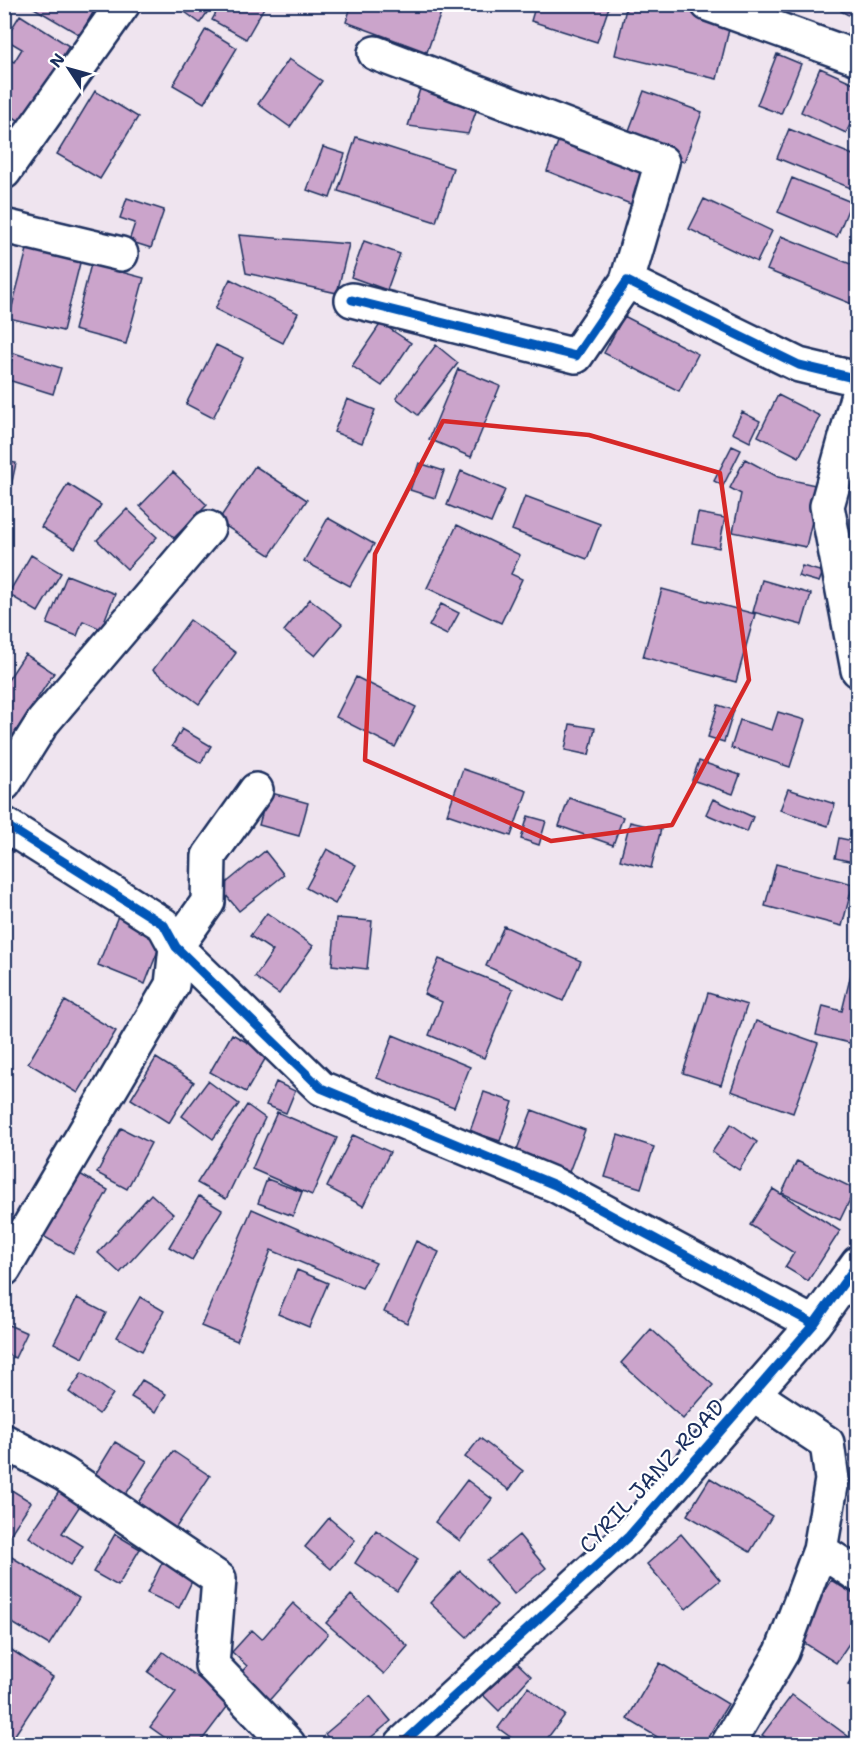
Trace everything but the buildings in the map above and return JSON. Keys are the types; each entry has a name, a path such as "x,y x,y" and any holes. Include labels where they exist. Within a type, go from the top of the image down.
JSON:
{"street":[{"path":"4,172 123,4"},
{"path":"708,4 858,58"},
{"path":"352,300 576,356 627,281 662,162 375,53"},
{"path":"4,226 121,254"},
{"path":"627,281 799,365 858,379"},
{"path":"856,660 827,506 858,394"},
{"path":"4,784 42,722 208,528"},
{"path":"4,1269 172,985 176,947 208,902 209,856 256,790"},
{"path":"4,824 164,925 176,947 321,1088 555,1185 814,1324"},
{"name":"CYRIL JANZ ROAD","path":"402,1744 629,1536 814,1324 858,1263"},
{"path":"728,1744 782,1652 820,1550 832,1480 827,1443 753,1394"},
{"path":"4,1441 63,1474 219,1579 212,1665 288,1744"},
{"path":"820,1550 858,1575"}],"highlighted area":[{"path":"443,421 589,435 720,473 749,680 672,825 551,841 365,760 375,554"}],"cycle path":[{"path":"352,300 576,356 627,281 799,365 858,379"},
{"path":"4,824 164,925 176,947 321,1088 555,1185 814,1324"},
{"path":"402,1744 629,1536 814,1324 858,1263"}]}
